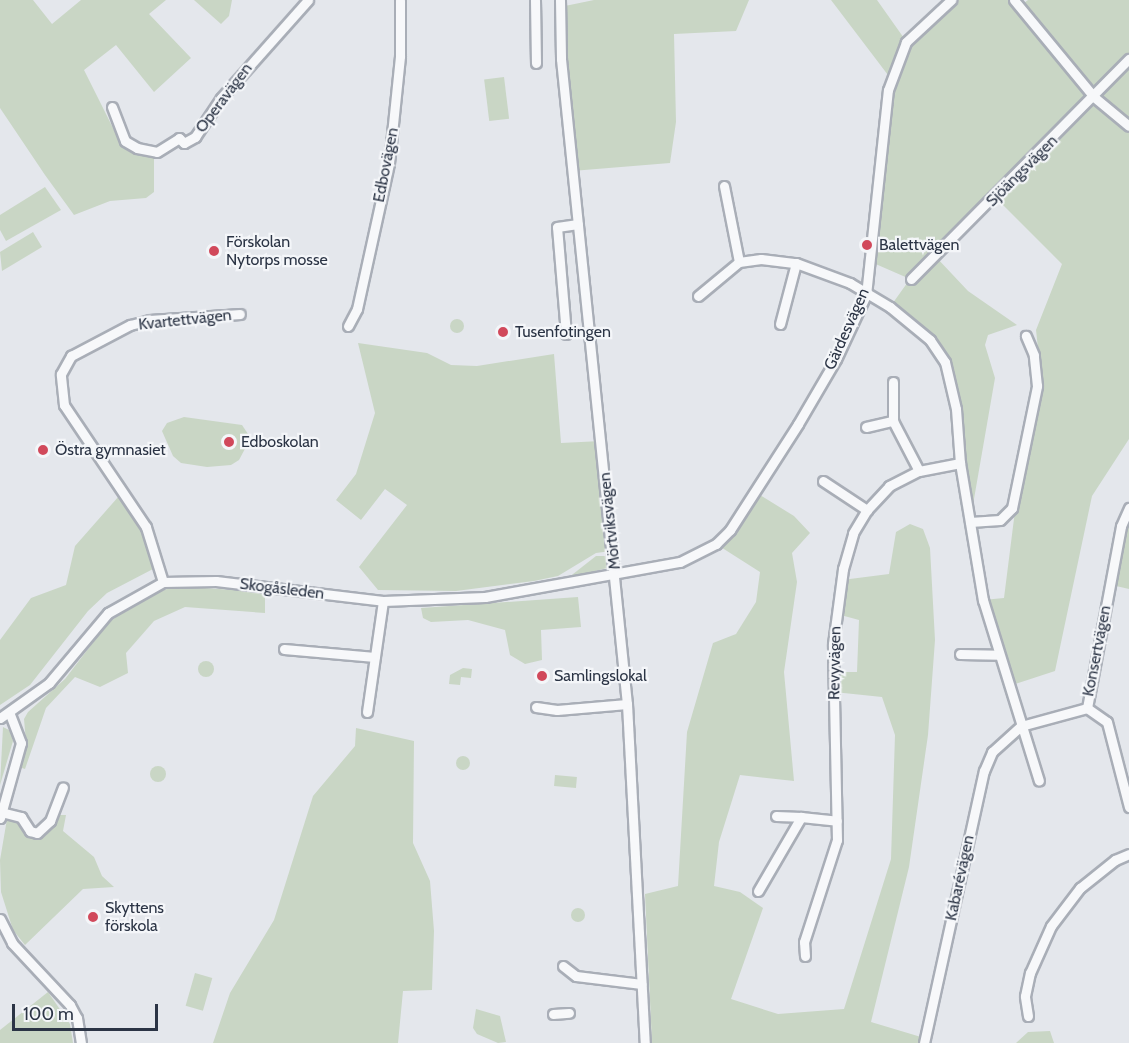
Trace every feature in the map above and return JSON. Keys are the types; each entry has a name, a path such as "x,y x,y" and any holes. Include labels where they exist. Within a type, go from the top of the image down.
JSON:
{"street":[{"name":"Operavägen","path":"112,107 124,141 137,148 157,152 179,138 184,143 190,140 280,27 308,0"},
{"name":"Edbovägen","path":"348,326 357,309 389,163 400,56 400,0"},
{"path":"535,0 536,63"},
{"name":"Mörtviksvägen","path":"560,0 561,59 616,575 627,704 645,1043"},
{"name":"Gärdesvägen","path":"616,575 680,562 716,544 730,530 836,359 866,295 888,90 906,42 951,0"},
{"path":"1014,0 1094,97 1129,126"},
{"name":"Sjöängsvägen","path":"911,279 1094,97 1129,59"},
{"path":"724,186 739,262"},
{"path":"566,334 557,227 578,224"},
{"path":"698,296 739,262 761,259 796,263 850,283 914,324 945,362 956,409 960,463 982,600 1039,781"},
{"path":"780,324 796,263"},
{"name":"Kvartettvägen","path":"163,582 146,526 64,405 61,374 76,352 130,325 150,320 240,314"},
{"path":"970,522 1000,520 1012,508 1037,386 1034,355 1026,336"},
{"path":"893,382 893,421 919,471"},
{"path":"866,427 893,421"},
{"name":"Revyvägen","path":"805,956 804,942 837,840 833,644 843,569 853,533 867,510 889,486 919,471 960,463"},
{"path":"823,481 867,510"},
{"name":"Konsertvägen","path":"1022,726 1087,708 1121,526 1129,508"},
{"name":"Skogåsleden","path":"0,718 10,715 49,683 108,613 163,582 189,579 383,601 485,597 616,575"},
{"path":"367,712 383,601"},
{"path":"284,649 375,657"},
{"path":"960,654 999,655"},
{"path":"536,707 556,710 627,704"},
{"path":"1087,708 1107,723 1129,807"},
{"path":"0,818 21,743 10,715"},
{"name":"Kabarévägen","path":"924,1043 984,771 992,752 1022,726"},
{"path":"1,812 21,817 30,831 37,833 50,821 63,787"},
{"path":"776,816 837,820"},
{"path":"758,891 801,818"},
{"path":"1028,1016 1025,996 1030,973 1051,926 1080,888 1115,860 1129,854"},
{"path":"0,919 12,943 69,1005 77,1018 81,1043"},
{"path":"564,966 576,976 642,984"},
{"path":"553,1014 569,1013"}],"green space":[{"path":"0,0 33,0 52,24 81,0 166,0 149,14 191,58 154,92 116,45 84,70 120,142 154,155 154,192 146,198 110,201 74,215 0,108"},
{"path":"194,0 232,0 229,16 221,24"},
{"path":"594,0 749,0 736,31 674,34 676,122 670,163 572,171 560,7"},
{"path":"831,0 877,0 906,41 951,0 1014,0 1020,6 1028,0 1129,0 1129,439 1092,496 1055,671 1009,686 983,600 1004,598 1016,503 1041,376 1036,330 1062,264 1000,202 1084,109 936,257 968,291 1017,325 988,335 985,345 995,378 970,522 945,362 930,340 890,307 910,279 871,262 891,79"},
{"path":"504,77 509,119 489,121 484,79"},
{"path":"45,187 61,210 6,241 0,230 0,215"},
{"path":"33,232 42,247 2,271 0,252"},
{"path":"457,319 462,321 464,326 462,331 457,333 452,331 450,326 452,321"},
{"path":"358,343 427,353 451,365 477,366 554,354 561,443 601,441 611,551 596,553 558,576 534,581 456,591 378,590 359,567 407,505 385,489 361,520 336,500 356,474 375,413"},
{"path":"184,417 242,425 248,434 247,445 239,460 231,465 207,467 181,463 173,456 162,431 167,423"},
{"path":"755,492 794,516 810,533 792,553 797,582 784,672 794,781 740,775 719,842 714,886 740,892 763,908 731,999 778,1014 844,1009 891,859 895,735 882,697 834,692 834,672 857,672 859,620 837,614 842,580 889,574 896,532 910,524 923,529 930,548 935,640 928,735 909,867 871,1022 921,1037 920,1043 652,1043 645,894 678,886 687,732 713,643 736,634 756,602 760,572 716,544"},
{"path":"119,496 144,536 153,569 107,593 88,611 30,685 0,705 0,640 31,598 66,585 75,546"},
{"path":"1129,522 1129,589 1116,586"},
{"path":"596,556 609,556 611,567 568,578"},
{"path":"175,586 265,592 265,613 185,607 154,621 126,653 128,673 100,687 75,677 46,708 25,769 19,767 26,742 24,719 28,712 65,679 108,623 141,599"},
{"path":"578,597 581,627 541,630 542,660 525,664 510,655 505,630 468,620 431,622 423,618 421,608"},
{"path":"206,661 212,663 214,669 212,675 206,677 200,675 198,669 200,663"},
{"path":"463,668 472,669 471,678 461,677 460,685 449,684 450,675"},
{"path":"3,727 11,731 13,741 0,785"},
{"path":"356,728 414,741 413,843 430,881 434,931 432,990 403,991 398,1043 213,1043 230,993 274,920 313,796 355,746"},
{"path":"463,756 468,758 470,763 468,768 463,770 458,768 456,763 458,758"},
{"path":"155,766 161,766 166,774 164,780 155,782 150,777 150,771"},
{"path":"555,775 577,777 576,788 554,786"},
{"path":"57,815 66,815 63,831 94,857 102,876 114,887 83,889 25,945 13,930 1,892 0,860 7,819 14,819 26,835 33,838 46,834"},
{"path":"578,908 583,910 585,915 583,920 578,922 573,920 571,915 573,910"},
{"path":"195,973 212,978 203,1011 186,1006"},
{"path":"48,992 70,1024 73,1043 0,1043 0,1030"},
{"path":"476,1009 500,1016 506,1042 498,1043 477,1034 473,1028"},
{"path":"1050,1031 1054,1043 1016,1043 1028,1032"}],"place":[{"name":"Balettvägen","path":"867,245"},
{"name":"Förskolan Nytorps mosse","path":"214,251"},
{"name":"Tusenfotingen","path":"503,332"},
{"name":"Edboskolan","path":"229,442"},
{"name":"Östra gymnasiet","path":"43,450"},
{"name":"Samlingslokal","path":"542,676"},
{"name":"Skyttens förskola","path":"93,917"}]}
